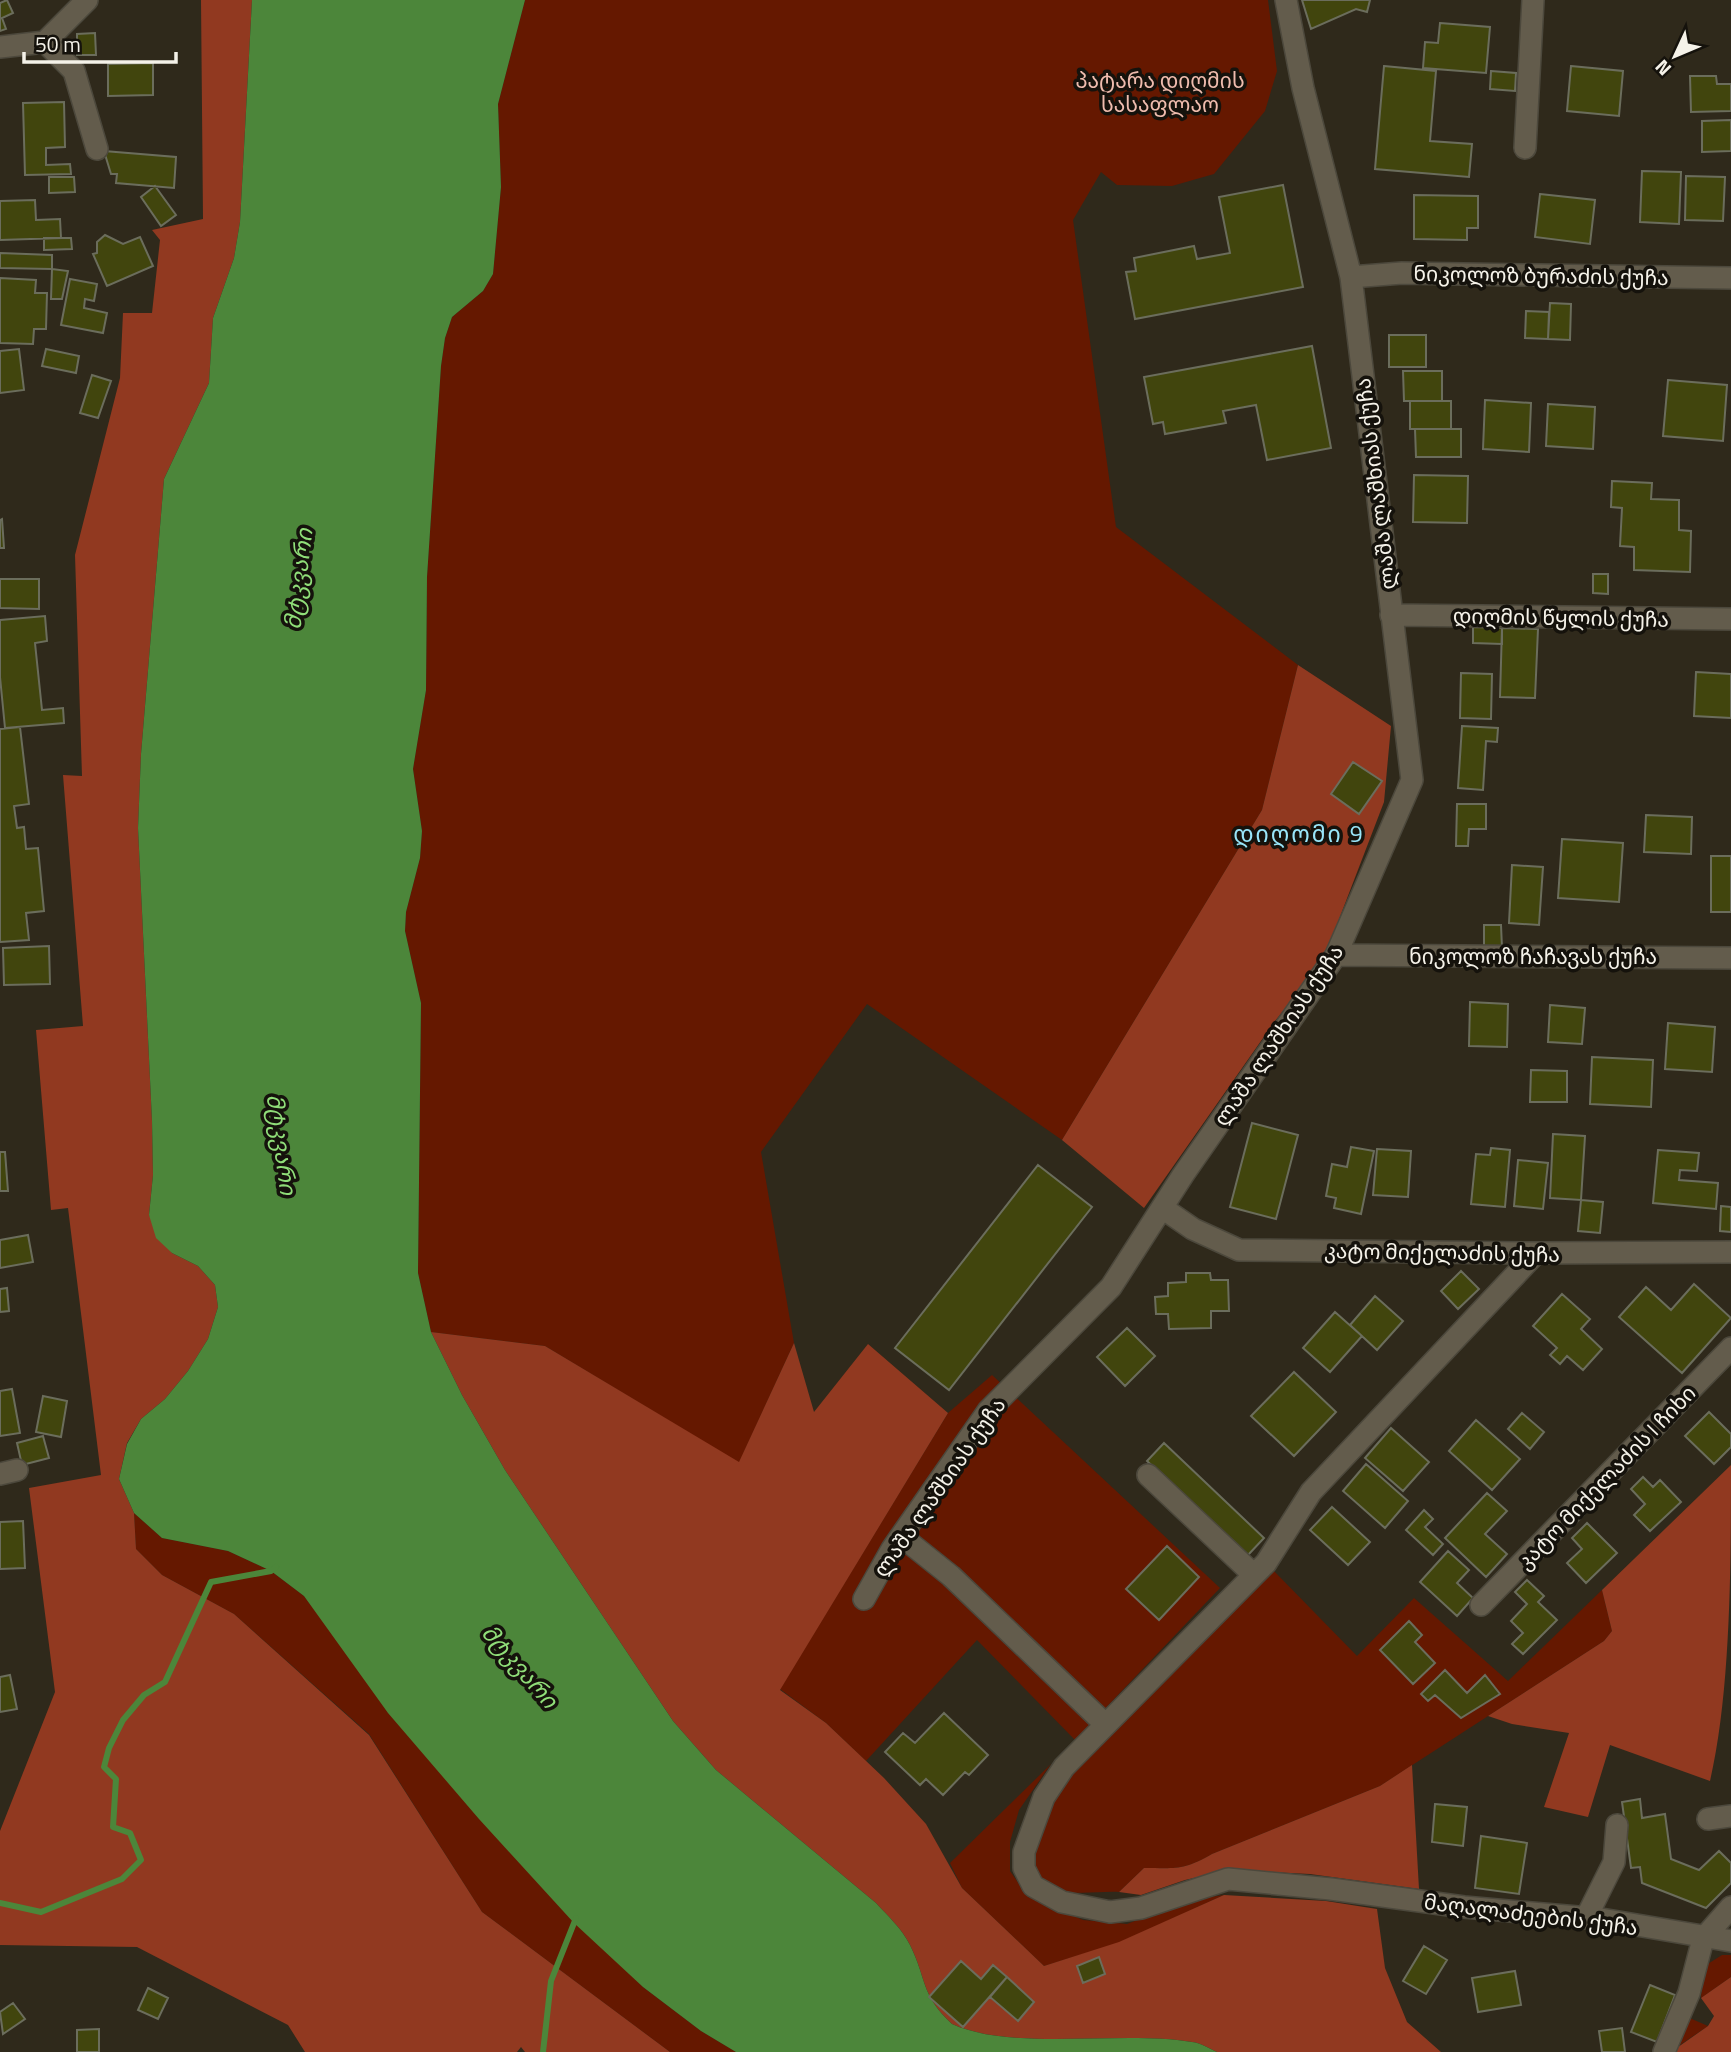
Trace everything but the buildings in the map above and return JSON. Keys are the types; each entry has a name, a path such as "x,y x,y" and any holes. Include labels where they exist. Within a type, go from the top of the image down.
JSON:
{"street":[{"path":"0,47 45,42 87,0"},
{"name":"ლაშა ლაშხიას ქუჩა","path":"864,1599 901,1536 988,1411 1111,1287 1164,1209 1183,1175 1336,955 1412,780 1351,277 1303,88 1286,0"},
{"path":"1525,148 1534,0"},
{"path":"45,42 74,71 97,149"},
{"name":"ნიკოლოზ ბურაძის ქუჩა","path":"1351,277 1402,273 1731,278"},
{"name":"დიღმის წყლის ქუჩა","path":"1391,615 1731,619"},
{"name":"ნიკოლოზ ჩაჩავას ქუჩა","path":"1336,955 1731,958"},
{"name":"კატო მიქელაძის ქუჩა","path":"1164,1209 1193,1229 1239,1250 1731,1252"},
{"name":"მაღალაძეების ქუჩა","path":"1536,1253 1311,1492 1266,1563 1064,1766 1044,1797 1024,1852 1024,1868 1033,1886 1045,1895 1062,1902 1110,1912 1141,1908 1228,1880 1586,1918 1703,1939 1731,1941"},
{"name":"კატო მიქელაძის I ჩიხი","path":"1481,1605 1731,1348"},
{"path":"1148,1475 1254,1575"},
{"path":"901,1536 951,1576 1105,1724"},
{"path":"1709,1819 1731,1816"},
{"path":"1586,1918 1614,1862 1617,1825"},
{"path":"1664,2052 1689,1993 1703,1939 1731,1907"}],"green space":[{"name":"პატარა დიღმის სასაფლაო","path":"525,0 1268,0 1277,71 1265,111 1214,174 1172,186 1117,185 1101,172 1073,220 1116,527 1298,665 1262,810 1062,1140 867,1004 761,1152 794,1343 739,1463 545,1346 431,1332 418,1273 421,1003 405,931 406,912 420,858 422,831 413,769 426,690 427,577 441,366 445,338 452,317 483,291 493,274 501,187 498,104"},
{"path":"992,1375 1220,1588 1075,1740 977,1640 866,1761 826,1723 780,1689 948,1413"},
{"path":"134,1513 162,1538 228,1551 271,1571 304,1596 342,1646 643,1987 701,2031 736,2052 670,2052 482,1912 369,1734 234,1614 162,1575 136,1549"},
{"path":"1272,1569 1357,1656 1414,1598 1508,1681 1602,1590 1612,1631 1604,1641 1380,1786 1194,1863 1179,1867 1144,1868 1119,1892 1070,1892 1055,1889 1040,1880 1034,1867 1038,1832 1073,1769"},
{"path":"1051,1764 1019,1810 1010,1842 1010,1871 1028,1897 1083,1920 1127,1924 1189,1900 1224,1895 1119,1943 1044,1966 962,1888 950,1863"},
{"path":"1722,1955 1731,1955 1731,1977 1701,1998 1703,1967"},
{"path":"1685,2016 1708,2026 1671,2051"}],"shaded area":[{"path":"201,0 252,0 240,222 234,258 213,318 209,383 164,479 141,754 138,828 152,1121 153,1175 149,1215 172,1253 198,1266 215,1285 218,1307 208,1339 188,1371 165,1399 141,1419 127,1443 119,1479 134,1513 136,1549 162,1575 234,1614 369,1735 482,1912 670,2052 525,2052 521,2047 517,2052 305,2052 288,2025 137,1947 0,1945 0,1831 55,1692 29,1488 101,1475 68,1208 51,1210 36,1030 83,1026 63,775 82,776 75,555 120,378 123,313 152,313 160,240 152,230 203,219"},
{"path":"1298,665 1391,726 1384,802 1323,961 1275,1021 1144,1208 1062,1140 1262,810"},
{"path":"431,1332 545,1346 739,1462 794,1343 814,1412 868,1344 948,1413 780,1690 826,1723 884,1778 926,1824 962,1888 1044,1966 1119,1942 1224,1895 1326,1901 1377,1909 1385,1968 1407,2022 1441,2052 1217,2052 1195,2043 1163,2039 1005,2037 952,2024 934,2004 910,1945 890,1918 876,1903 716,1770 673,1721 505,1470 462,1395"},
{"path":"1731,1465 1726,1667 1710,1781 1610,1745 1588,1817 1544,1807 1569,1733 1512,1724 1488,1716 1604,1641 1612,1631 1602,1590"},
{"path":"1412,1765 1419,1889 1310,1874 1229,1870 1185,1880 1141,1895 1119,1892 1144,1868 1179,1867 1194,1863 1380,1786"},
{"path":"1731,1977 1731,2052 1671,2052 1708,2026 1714,2016 1701,1998"}],"water":[{"name":"მტკვარი","path":"252,0 525,0 498,104 501,187 493,274 483,291 452,317 445,338 441,366 427,577 426,690 413,769 422,831 420,858 406,912 405,931 421,1003 418,1273 431,1332 462,1395 505,1470 673,1721 716,1770 876,1903 890,1918 910,1945 934,2004 952,2024 1005,2037 1163,2039 1195,2043 1217,2052 736,2052 701,2031 643,1987 574,1923 479,1819 388,1713 304,1596 271,1571 228,1551 162,1538 134,1513 119,1479 127,1444 141,1419 165,1399 188,1371 208,1339 218,1307 215,1285 198,1266 172,1253 156,1238 149,1215 153,1175 152,1121 138,828 141,754 164,479 209,383 213,318 234,258 240,222"}],"waterway":[{"path":"0,1903 41,1912 122,1879 141,1860 130,1833 113,1827 116,1779 104,1767 109,1748 123,1720 144,1695 165,1682 211,1582 271,1571 276,1567"},
{"path":"543,2052 551,1981 576,1918"}],"district":[{"name":"დიღომი 9","path":"1299,833"}]}
